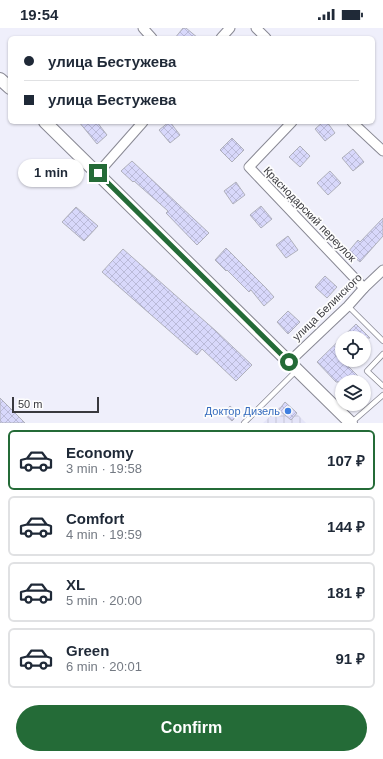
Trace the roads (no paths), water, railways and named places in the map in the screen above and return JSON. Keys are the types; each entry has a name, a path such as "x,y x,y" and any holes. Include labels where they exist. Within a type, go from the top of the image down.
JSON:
{"street":[{"path":"143,28 150,36"},
{"path":"223,36 230,28"},
{"path":"256,28 264,36"},
{"path":"0,79 8,86"},
{"path":"47,124 351,423"},
{"path":"98,173 141,124"},
{"name":"Краснодарский переулок","path":"290,124 249,166 364,288"},
{"path":"354,124 383,151"},
{"name":"улица Белинского","path":"293,366 364,288 383,270"}],"lane":[{"path":"348,306 383,341"},
{"path":"383,354 367,371 383,386"},
{"path":"244,423 293,366"},
{"path":"351,423 383,395"}],"place":[{"name":"Доктор Дизель","path":"288,411"}]}
